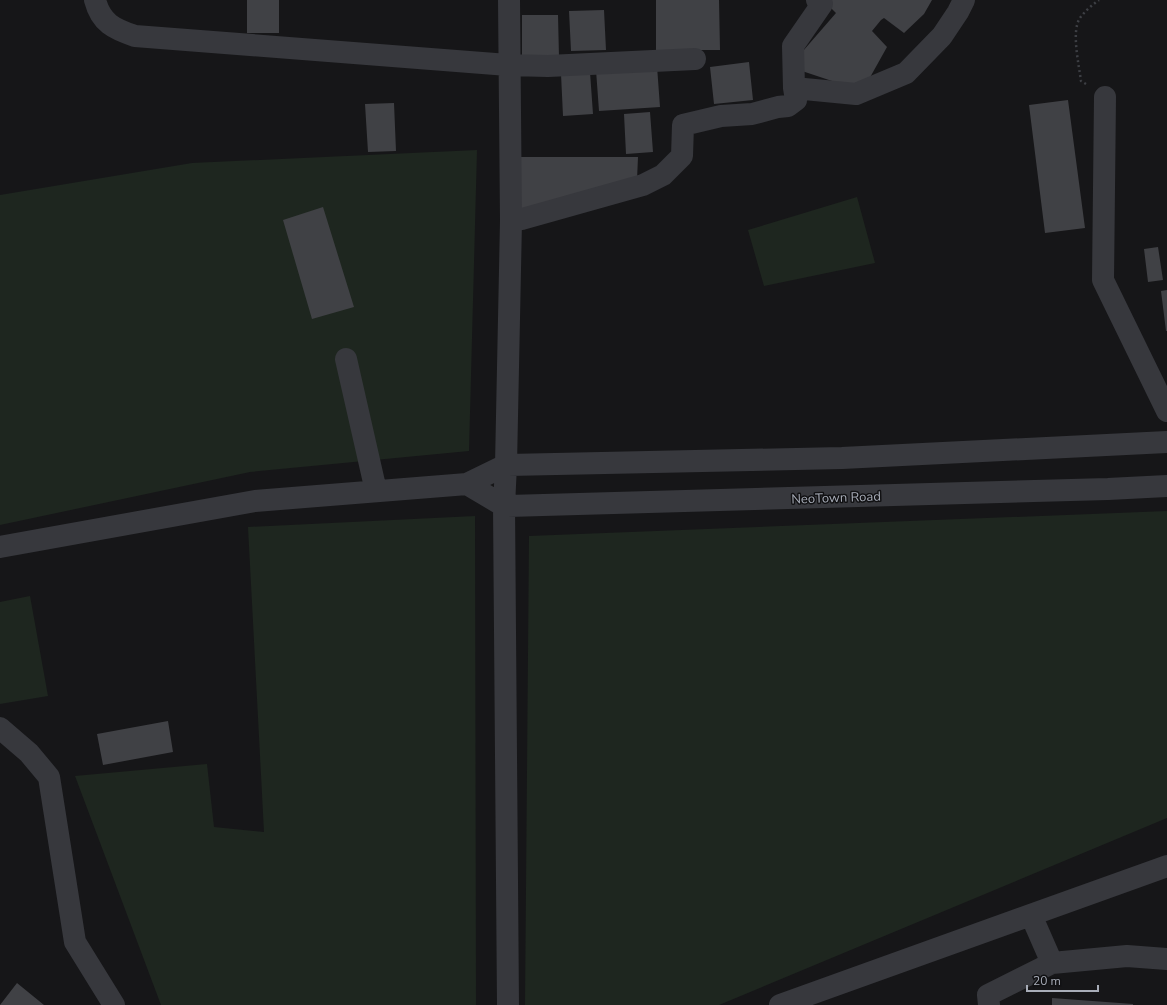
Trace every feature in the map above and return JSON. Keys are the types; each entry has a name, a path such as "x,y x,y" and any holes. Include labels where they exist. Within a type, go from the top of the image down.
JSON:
{"street":[{"path":"95,0 105,20 117,30 135,36 508,65 548,66 695,59"},
{"path":"508,1005 504,506 511,221 508,65 509,0"},
{"path":"511,221 643,185 663,175 682,156 683,125 721,116 752,114 788,106 796,100 794,88 793,46 822,4 817,0"},
{"path":"794,88 856,94 906,73 942,36 964,0"},
{"path":"1105,97 1103,280 1167,411"},
{"path":"346,359 376,491"},
{"path":"0,547 255,501 467,484 506,465 842,458 1167,442"},
{"path":"467,484 504,506"},
{"name":"NeoTown Road","path":"504,506 1108,489 1167,486"},
{"path":"0,728 29,753 49,777 75,942 114,1005"},
{"path":"780,1005 1167,866"},
{"path":"1031,915 1052,963"},
{"path":"988,1005 988,995 1052,963 1127,956 1167,959"}],"path":[{"path":"1098,0 1089,7 1079,19 1075,40 1082,80 1105,97"}],"shaded area":[{"path":"477,150 469,451 250,472 0,525 0,195 192,163"},
{"path":"857,197 875,263 764,286 748,230"},
{"path":"1167,511 1167,818 719,1005 525,1005 529,536"},
{"path":"475,516 476,1005 161,1005 75,776 207,764 214,827 264,832 248,527"},
{"path":"30,596 48,696 0,704 0,602"}],"building":[{"path":"247,0 279,0 279,33 247,33"},
{"path":"656,0 719,0 720,50 656,50"},
{"path":"823,0 932,0 924,14 904,33 884,18 881,20 872,31 887,47 868,81 844,85 802,71 803,51 836,13"},
{"path":"604,10 606,50 571,51 569,11"},
{"path":"522,15 558,15 559,57 522,58"},
{"path":"749,62 753,100 714,104 710,67"},
{"path":"657,66 660,107 599,111 596,70"},
{"path":"590,72 593,114 563,116 561,74"},
{"path":"1068,100 1085,228 1045,233 1029,105"},
{"path":"394,103 396,151 368,152 365,104"},
{"path":"650,112 653,152 626,154 624,114"},
{"path":"517,157 638,157 637,180 520,212"},
{"path":"323,207 354,307 312,319 283,220"},
{"path":"1158,247 1163,280 1148,282 1144,249"},
{"path":"1167,290 1167,331 1166,331 1161,291"},
{"path":"168,721 173,752 103,765 97,734"},
{"path":"17,983 44,1005 0,1005"},
{"path":"1052,998 1133,1004 1133,1005 1052,1005"}]}
